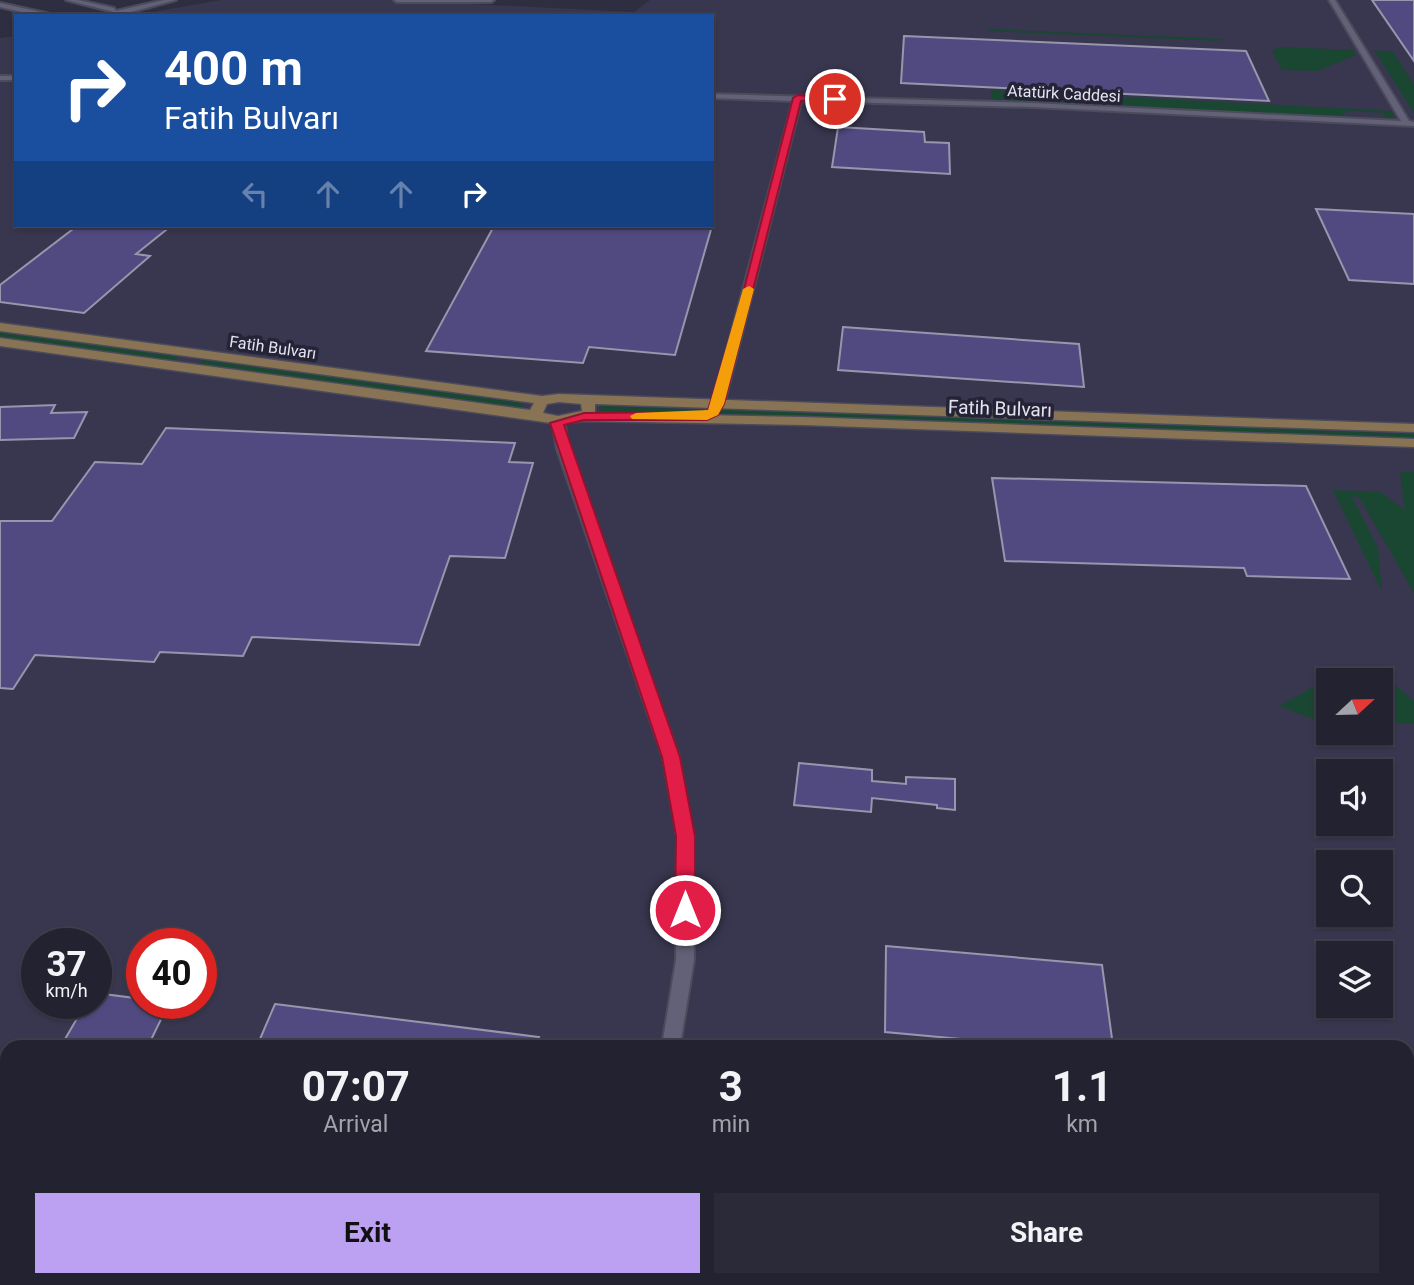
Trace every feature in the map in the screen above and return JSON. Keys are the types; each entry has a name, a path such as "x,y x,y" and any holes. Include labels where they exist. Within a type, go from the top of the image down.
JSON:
{"main road":[{"name":"Fatih Bulvarı","path":"0,327 542,400 1414,428"},
{"name":"Fatih Bulvarı","path":"0,342 558,420 584,416 666,417 1414,443"},
{"path":"535,415 542,400"},
{"path":"584,416 589,411 588,400"}],"street":[{"path":"69,0 114,10"},
{"path":"101,14 150,0"},
{"path":"114,14 173,0"},
{"path":"397,0 489,1"},
{"path":"1332,0 1411,124"},
{"path":"0,5 56,13 84,3"},
{"name":"Atatürk Caddesi","path":"714,96 1032,105 1411,124"},
{"path":"666,417 707,416 718,404 798,98"},
{"path":"558,420 563,449 640,663 674,770 685,836 685,960 672,1040"}],"shaded area":[{"path":"221,0 391,0 634,12 650,0 1414,0 1414,1040 0,1040 0,38 14,36 14,228 714,228 714,14 141,14"}],"green space":[{"path":"988,29 1225,39 1219,41"},
{"path":"1280,47 1353,50 1356,55 1318,71 1282,70 1272,51"},
{"path":"1374,50 1393,52 1414,85 1414,113"},
{"path":"991,90 1392,111 1394,117 1386,119 1383,113 1348,111 1343,114 1345,117 991,100"},
{"path":"0,331 177,356 177,360 172,363 0,340"},
{"path":"204,360 519,402 524,407 521,410 192,366"},
{"path":"601,406 709,410 699,415 599,414"},
{"path":"724,408 1414,434 1414,441 715,416"},
{"path":"1400,472 1414,472 1414,593 1359,497 1352,496 1378,548 1382,592 1333,490 1380,492 1405,510"},
{"path":"1393,685 1414,701 1414,724 1393,723"},
{"path":"1316,687 1316,720 1279,706"}],"building":[{"path":"1372,0 1414,0 1414,61"},
{"path":"904,36 1246,51 1269,101 901,83"},
{"path":"838,127 924,132 925,142 949,143 950,174 832,167"},
{"path":"1316,209 1414,214 1414,284 1349,280"},
{"path":"74,228 168,228 136,254 150,256 84,313 0,302 0,285"},
{"path":"493,228 711,228 675,355 589,347 583,363 426,351"},
{"path":"843,327 1079,344 1084,387 838,370"},
{"path":"55,405 51,413 87,412 74,438 0,440 0,407"},
{"path":"166,428 515,443 509,462 533,463 505,558 450,556 419,645 252,637 243,656 160,652 154,662 35,655 13,689 0,688 0,521 52,521 95,462 142,464"},
{"path":"992,478 1306,486 1350,579 1247,576 1244,568 1005,561"},
{"path":"799,763 872,770 872,781 906,784 906,777 955,779 955,810 937,808 937,805 872,798 871,812 794,805"},
{"path":"886,946 1102,965 1112,1040 972,1040 885,1032"},
{"path":"112,995 126,997 126,1019 161,1019 151,1040 64,1040 77,1019 112,1019"},
{"path":"275,1004 539,1037 538,1040 260,1040"}],"slow traffic":[{"path":"636,416 707,416 713,412 718,404 749,289"}],"route":[{"path":"685,910 685,836 671,757 556,423 558,420 584,416 707,416 713,412 718,404 747,297 798,98 835,99"}]}
